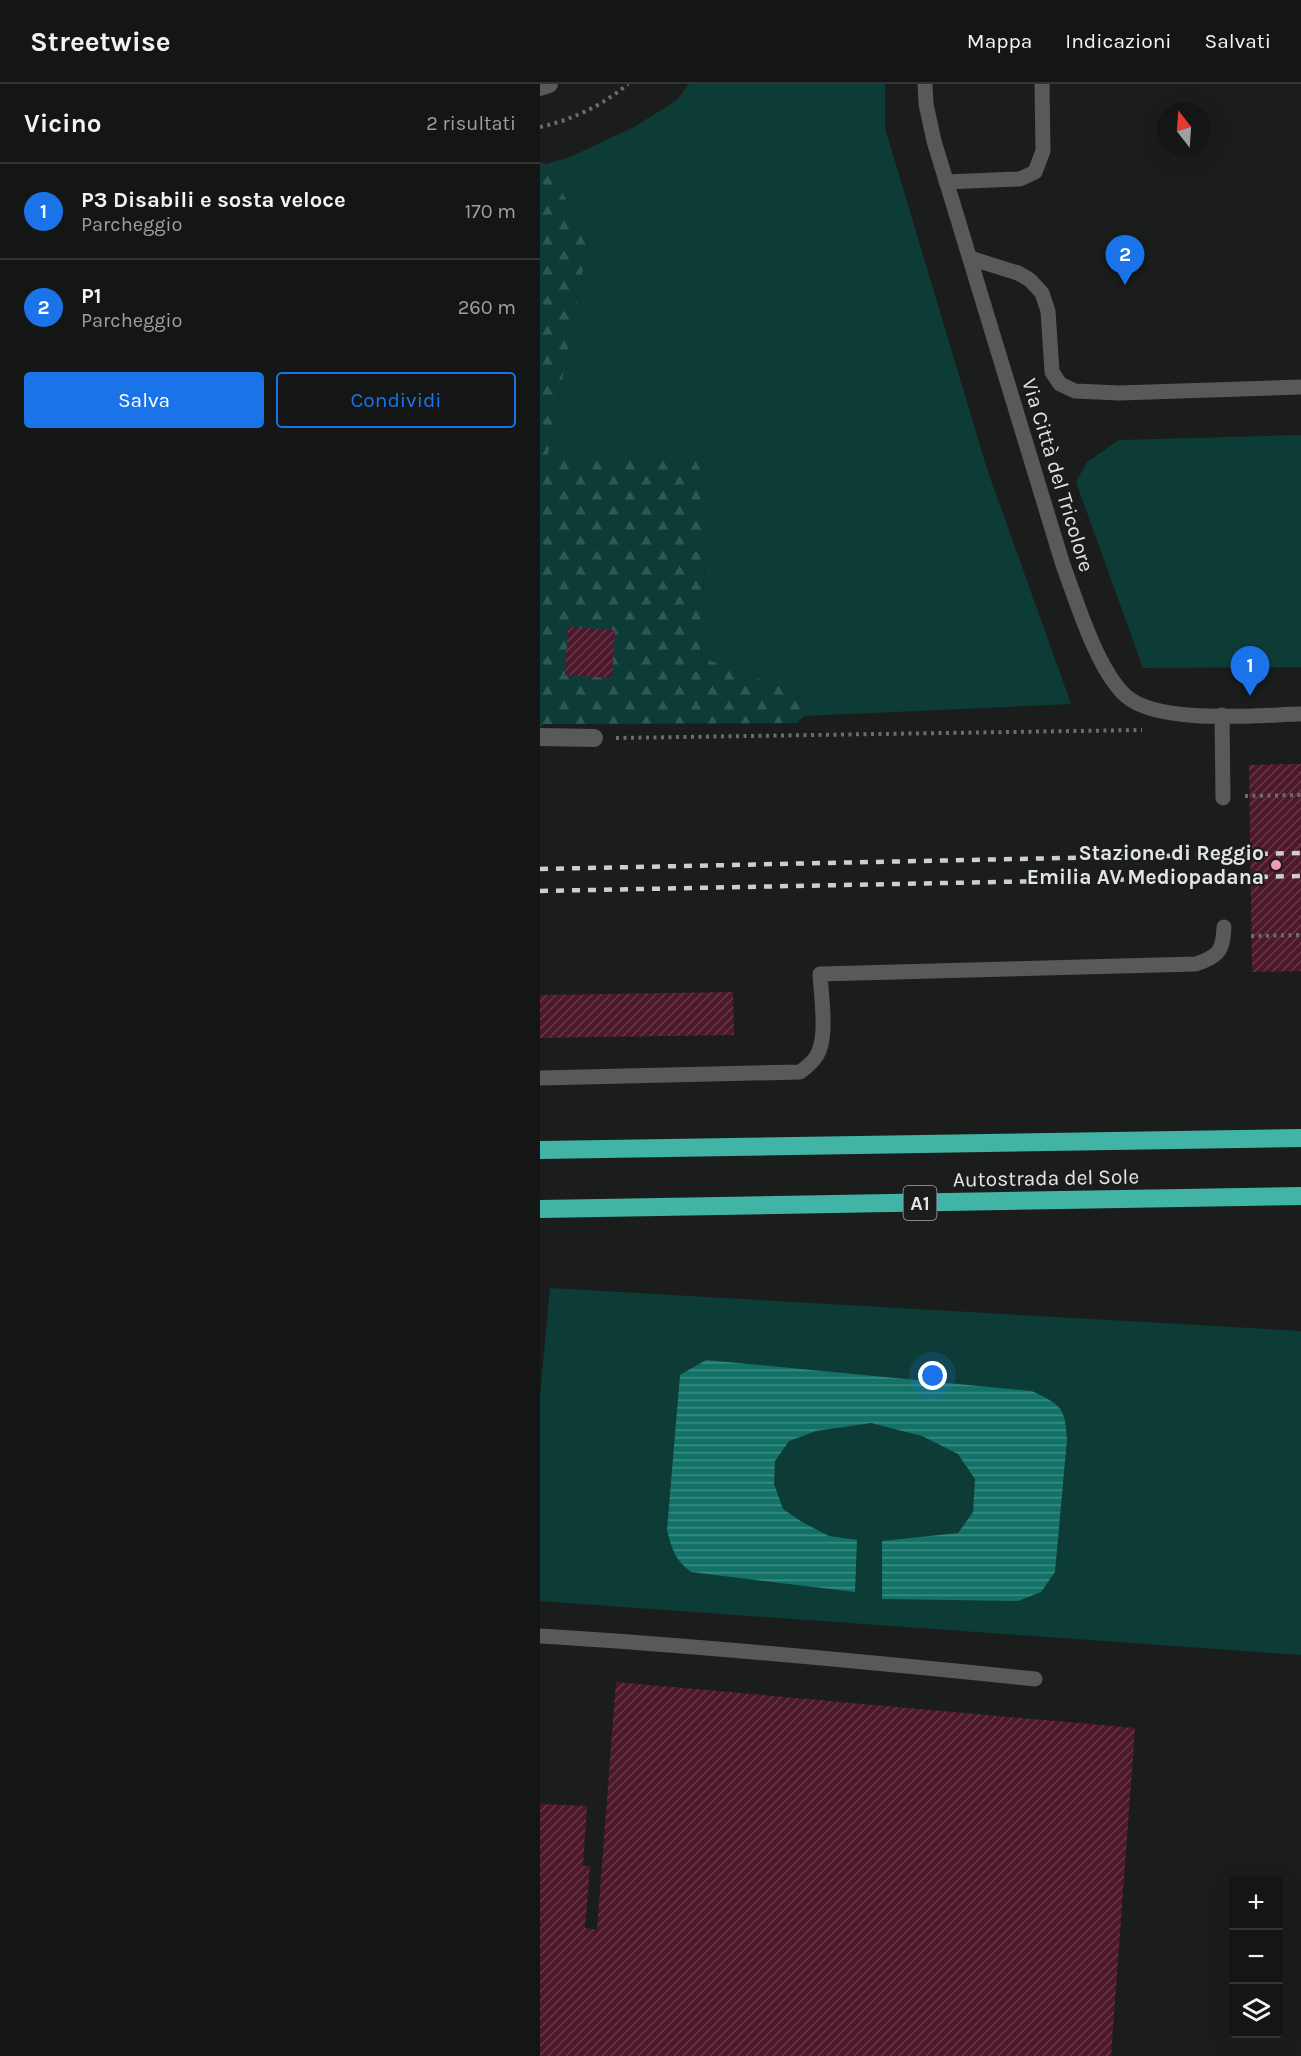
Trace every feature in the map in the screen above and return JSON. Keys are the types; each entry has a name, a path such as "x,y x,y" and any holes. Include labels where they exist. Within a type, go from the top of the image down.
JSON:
{"highway":[{"name":"Autostrada del Sole","path":"540,1150 1301,1138"},
{"name":"Autostrada del Sole","path":"540,1209 1301,1196"}],"street":[{"path":"540,87 549,84"},
{"path":"540,737 594,738"}],"lane":[{"name":"Via Città del Tricolore","path":"926,84 926,104 934,141 1063,565 1082,616 1113,681 1127,697 1149,709 1174,715 1301,714"},
{"path":"946,182 1020,179 1035,172 1043,151 1042,84"},
{"path":"970,258 1018,273 1030,280 1042,293 1048,311 1052,372 1060,384 1075,391 1119,393 1301,387"},
{"path":"1222,715 1223,798"},
{"path":"540,1078 800,1072 820,1051 822,1033 820,974 1196,964 1212,958 1223,945 1224,927"},
{"path":"540,1636 683,1645 856,1660 1035,1679"}],"path":[{"path":"540,127 583,113 628,84"},
{"path":"594,738 1143,730"},
{"path":"1249,796 1301,795"},
{"path":"1251,936 1301,935"}],"green space":[{"path":"689,84 885,84 885,128 987,469 1071,704 804,716 797,693 700,658 709,486 547,460 589,239 546,164 570,157 634,127 677,100"},
{"path":"540,162 546,164 589,239 547,460 694,458 709,486 700,657 797,693 804,716 797,723 544,724 540,727"},
{"path":"1301,435 1301,667 1143,668 1076,482 1087,462 1119,440"},
{"path":"550,1288 1301,1331 1301,1655 540,1601 540,1396"}],"shaded area":[{"path":"706,1360 1032,1391 1049,1400 1063,1413 1067,1439 1055,1572 1041,1592 1018,1601 882,1599 882,1541 958,1533 973,1512 975,1479 958,1454 922,1436 871,1423 816,1431 789,1441 775,1461 774,1484 783,1509 829,1536 857,1540 855,1592 691,1572 675,1554 667,1530 680,1375"}],"building":[{"path":"568,627 615,630 612,678 565,675"},
{"name":"Stazione di Reggio Emilia AV Mediopadana","path":"1301,764 1301,971 1252,972 1249,765"},
{"path":"733,992 734,1035 540,1038 540,995"},
{"path":"616,1682 1135,1728 1111,2056 540,2056 540,1804 587,1806 583,1866 590,1866 585,1928 597,1930"}],"railway":[{"path":"540,869 1301,853"},
{"path":"540,891 1301,876"}],"place":[{"name":"P1","path":"1125,285"},
{"name":"P3 Disabili e sosta veloce","path":"1250,696"},
{"name":"Stazione di Reggio Emilia AV Mediopadana","path":"1276,865"}]}
